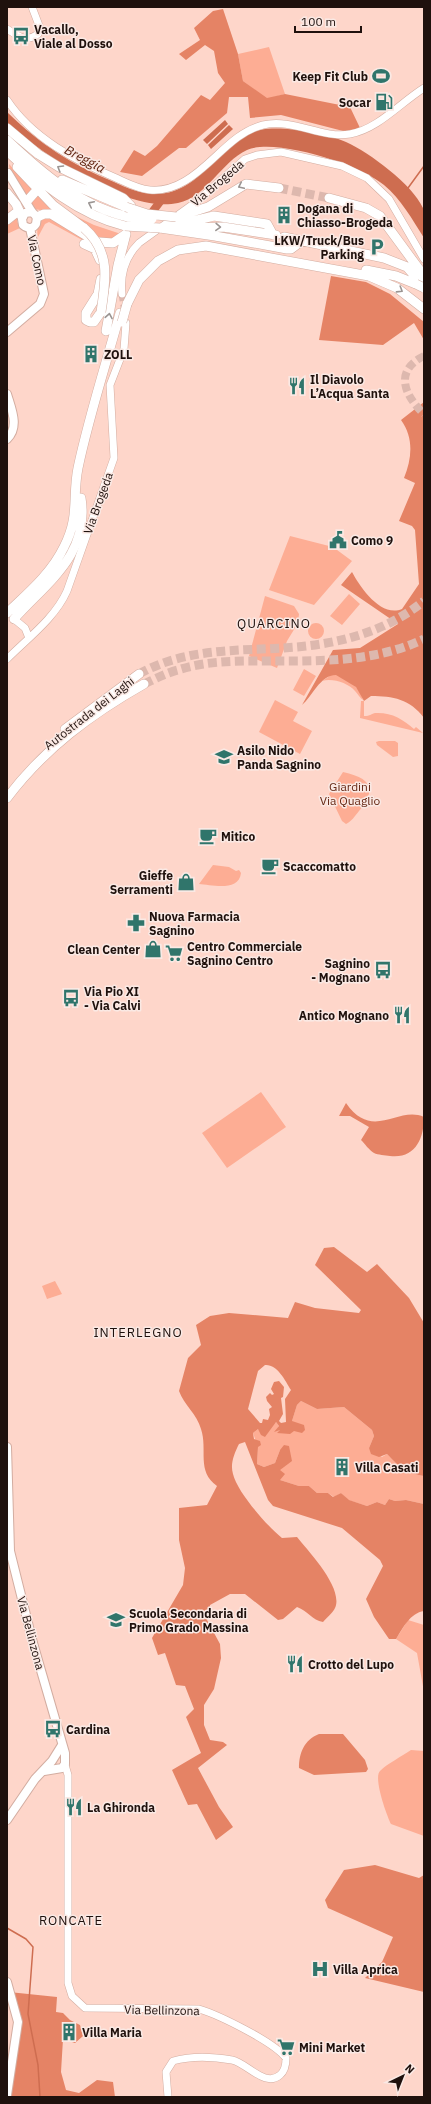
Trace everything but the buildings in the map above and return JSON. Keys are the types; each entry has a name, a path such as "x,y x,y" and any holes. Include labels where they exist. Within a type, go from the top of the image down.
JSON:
{"highway":[{"path":"7,128 54,164 122,198 128,207"},
{"path":"7,140 72,194 103,210 126,226"},
{"path":"7,151 43,183 72,205 93,216 126,226 160,228 178,225 208,216 220,216 267,224 278,236 367,254 407,267"},
{"path":"7,155 53,205 84,228 97,243 105,262 106,281 101,312 94,322 88,322 85,319 86,312 99,292 102,274 100,258 96,251 95,242"},
{"path":"62,180 128,207 178,225"},
{"path":"178,225 246,184 279,188"},
{"path":"28,200 36,191"},
{"path":"7,193 26,214"},
{"path":"329,198 345,205 366,208 380,216 399,242 421,282"},
{"path":"7,220 26,214 51,214 116,254 118,265"},
{"path":"95,242 118,241 126,226 150,219 287,249 303,240"},
{"path":"106,331 126,226"},
{"path":"389,235 399,242"},
{"path":"9,617 50,570 61,554 70,534 76,509 78,467 124,294 138,273 160,254 180,245 207,241 421,282"},
{"path":"314,243 337,241"},
{"path":"9,617 52,575 69,548 79,522 84,464 128,304 139,280 158,261 178,250 206,246 369,276 397,288 424,309"},
{"path":"398,258 421,282"},
{"path":"9,617 51,583 68,559 79,536 82,524 81,498"},
{"name":"Autostrada dei Laghi","path":"7,798 29,771 50,749 139,674"},
{"name":"Autostrada dei Laghi","path":"7,788 47,744 108,701 144,684"}],"main road":[{"path":"7,171 26,214 23,225 30,228 36,224 26,214 7,182"},
{"name":"Via Como","path":"7,338 10,330 40,304 44,294 30,228"},
{"path":"7,394 14,424 12,433 7,439"},
{"name":"Via Bellinzona","path":"7,1447 10,1551 33,1643 65,1753 59,1763"},
{"path":"7,1828 9,1818 35,1779 44,1771 59,1763"},
{"path":"7,1982 18,2022 7,2095"}],"street":[{"path":"7,29 25,39 31,38 38,34 40,24 32,7"},
{"path":"7,100 29,125 63,151 105,173 139,188 151,190 168,188 185,182 245,132 263,125 290,125 337,135 348,135 365,129 424,88"},
{"name":"Via Brogeda","path":"124,294 124,269 128,258 137,245 196,202 245,160 262,154 289,154 342,166 361,174 387,197 421,248 424,259"},
{"name":"Via Brogeda","path":"7,659 52,615 63,600 112,464 114,450 110,385 124,349 124,323"},
{"path":"9,617 25,628 29,638"},
{"name":"Via Bellinzona","path":"59,1763 67,1784 68,1983 70,1992 75,2001 85,2008 199,2009 214,2013 281,2052 286,2058 283,2072 278,2077 271,2079 263,2077 242,2064 232,2060 190,2058 173,2061 166,2072 168,2097"}],"green space":[{"path":"269,47 285,94 267,99 243,81 238,54"},
{"path":"9,164 33,190 26,198 10,173"},
{"path":"38,195 53,212 34,209 30,203"},
{"path":"67,212 94,225 121,234 112,241 96,238"},
{"path":"18,216 17,221 20,228 7,234 7,225"},
{"path":"45,218 52,218 94,244 97,248 49,222 45,224 38,237 38,226"},
{"path":"290,536 333,547 352,561 314,605 269,590"},
{"path":"349,594 360,604 342,625 330,616"},
{"path":"265,596 294,606 299,614 298,623 287,641 277,668 249,656"},
{"path":"316,623 323,628 324,631 319,638 316,639 309,634 308,631 313,624"},
{"path":"304,669 316,676 304,696 293,690"},
{"path":"333,674 343,677 352,683 362,695 363,700 352,688 344,684 331,680 322,681"},
{"path":"275,700 298,712 293,721 312,731 300,754 259,732"},
{"path":"361,701 364,701 364,716 375,713 391,715 406,722 414,729 416,727 423,733 360,718"},
{"path":"395,741 398,743 398,756 393,757 377,745 376,742"},
{"name":"Giardini Via Quaglio","path":"343,772 360,777 368,785 369,790 365,803 353,819 346,824 342,821 329,794"},
{"path":"213,865 229,867 236,871 239,870 241,873 239,879 235,883 224,886 199,884"},
{"path":"261,1092 286,1127 227,1168 202,1133"},
{"path":"55,1281 62,1294 47,1299 42,1286"},
{"path":"301,1401 317,1409 344,1407 372,1430 374,1436 369,1448 382,1457 387,1454 399,1466 418,1475 424,1476 424,1504 406,1500 395,1501 389,1499 385,1505 377,1502 367,1506 348,1500 341,1493 334,1497 328,1493 317,1493 309,1486 299,1486 280,1480 280,1450 275,1463 264,1467 257,1464 258,1447 253,1433 258,1429 260,1430 276,1422 279,1426 276,1431 292,1421 297,1405"},
{"path":"408,1620 424,1625 424,1692 417,1653 396,1639"},
{"path":"411,1750 424,1751 424,1836 391,1824 379,1789 378,1775 380,1771"}],"shaded area":[{"path":"223,9 238,54 243,81 267,98 285,94 350,107 360,128 347,132 281,115 250,118 248,97 229,97 227,113 186,148 179,148 142,176 120,172 134,150 145,156 157,146 201,95 210,100 225,83 218,73 214,51 205,45 186,60 179,54 200,40 194,28 213,11"},
{"path":"7,112 44,144 70,161 124,186 139,192 150,194 171,192 186,186 198,177 233,144 246,135 260,130 280,128 291,129 316,133 338,139 356,147 378,161 410,189 418,199 424,211 424,238 401,203 384,185 373,177 357,169 317,155 277,147 260,147 247,150 229,162 206,187 197,194 178,203 158,204 135,200 111,191 64,165 42,151 7,123"},
{"path":"225,120 228,124 207,144 203,140"},
{"path":"229,125 233,129 211,149 208,145"},
{"path":"331,276 366,282 390,294 424,322 424,340 414,323 383,345 319,340"},
{"path":"424,402 424,718 407,703 394,698 371,696 364,701 356,687 336,675 330,676 321,682 302,705 333,650 360,648 398,624 341,585 352,572 372,600 386,609 394,611 402,609 419,584 415,530 412,526 399,521 415,483 404,478 409,463 410,441 401,420"},
{"path":"346,1103 356,1114 366,1120 385,1120 405,1115 424,1117 424,1125 420,1140 412,1151 399,1156 380,1155 374,1153 361,1140 369,1127 350,1116 339,1116"},
{"path":"334,1247 367,1272 377,1264 409,1298 424,1323 424,1476 403,1469 387,1454 379,1457 371,1454 369,1448 374,1436 372,1430 344,1407 317,1409 301,1401 297,1405 292,1421 304,1425 305,1430 302,1433 294,1431 290,1434 277,1433 280,1430 274,1432 279,1426 276,1422 265,1437 261,1435 258,1429 253,1433 254,1439 260,1441 261,1445 258,1447 257,1464 264,1467 275,1463 280,1450 284,1445 289,1446 292,1461 280,1470 285,1474 280,1480 299,1486 309,1486 317,1493 328,1493 333,1497 341,1493 349,1500 367,1506 377,1502 385,1505 389,1499 395,1501 406,1500 424,1504 424,1611 419,1612 411,1618 396,1639 389,1639 374,1617 366,1599 383,1566 380,1560 342,1528 273,1506 268,1500 245,1442 239,1444 234,1455 232,1466 233,1474 240,1490 261,1518 282,1538 297,1537 324,1570 334,1590 336,1600 334,1610 323,1622 297,1607 283,1619 278,1620 245,1594 230,1594 210,1605 207,1620 220,1644 221,1658 214,1689 204,1705 204,1725 210,1740 223,1742 227,1745 198,1768 219,1807 233,1827 216,1840 197,1804 188,1805 172,1770 201,1753 186,1717 194,1709 185,1686 176,1685 165,1653 158,1655 152,1638 183,1585 185,1568 179,1540 179,1508 207,1505 217,1486 207,1474 204,1460 203,1437 199,1424 179,1391 188,1358 201,1345 196,1325 210,1316 229,1313 288,1318 295,1302 315,1308 359,1313 361,1310 315,1265 324,1248","holes":["265,1365 269,1365 280,1373 291,1390 285,1399 286,1422 281,1423 279,1421 283,1414 281,1398 283,1397 284,1387 279,1381 274,1382 271,1389 274,1394 272,1395 270,1393 266,1397 267,1401 272,1407 269,1409 270,1415 268,1420 263,1419 262,1423 260,1423 248,1409 258,1371"]},
{"path":"319,1734 343,1734 365,1760 368,1769 366,1772 314,1775 299,1768 303,1748 306,1743"},
{"path":"375,1865 419,1878 424,1875 424,1992 365,1978 382,1962 393,1937 328,1908 325,1900 344,1870"},
{"path":"9,1992 57,1997 56,2012 63,2013 70,2020 80,2025 83,2036 75,2043 63,2039 61,2072 66,2090 79,2093 97,2080 113,2082 115,2097 7,2097 15,2020"}],"waterway":[{"path":"408,188 424,166"},
{"path":"153,211 162,199"},
{"path":"7,1928 26,1939 33,1947 28,2014 38,2065 40,2097"}],"tunnel":[{"path":"279,188 329,198"},
{"path":"122,294 125,312"},
{"path":"424,356 414,362 408,369 405,376 407,392 417,407 424,414"},
{"path":"139,674 161,664 183,657 206,653 298,647 349,638 388,624 424,601"},
{"path":"144,684 169,673 188,667 209,663 230,661 303,661 365,657 405,647 424,639"}],"place":[{"name":"Vacallo, Viale al Dosso","path":"21,36"},
{"name":"Keep Fit Club","path":"381,76"},
{"name":"Socar","path":"384,102"},
{"name":"Dogana di Chiasso-Brogeda","path":"284,215"},
{"name":"LKW/Truck/Bus Parking","path":"377,247"},
{"name":"ZOLL","path":"91,354"},
{"name":"Il Diavolo L’Acqua Santa","path":"297,386"},
{"name":"Como 9","path":"338,540"},
{"name":"Asilo Nido Panda Sagnino","path":"224,757"},
{"name":"Mitico","path":"208,836"},
{"name":"Scaccomatto","path":"270,866"},
{"name":"Gieffe Serramenti","path":"186,882"},
{"name":"Nuova Farmacia Sagnino","path":"136,923"},
{"name":"Clean Center","path":"153,949"},
{"name":"Centro Commerciale Sagnino Centro","path":"174,953"},
{"name":"Sagnino - Mognano","path":"383,970"},
{"name":"Via Pio XI - Via Calvi","path":"71,998"},
{"name":"Antico Mognano","path":"402,1015"},
{"name":"Villa Casati","path":"342,1467"},
{"name":"Scuola Secondaria di Primo Grado Massina","path":"116,1620"},
{"name":"Crotto del Lupo","path":"295,1664"},
{"name":"Cardina","path":"53,1729"},
{"name":"La Ghironda","path":"74,1807"},
{"name":"Villa Aprica","path":"320,1969"},
{"name":"Villa Maria","path":"69,2032"},
{"name":"Mini Market","path":"286,2047"}],"district":[{"name":"QUARCINO","path":"274,623"},
{"name":"INTERLEGNO","path":"138,1332"},
{"name":"RONCATE","path":"71,1920"}],"water label":[{"name":"Breggia","path":"85,159"}]}
